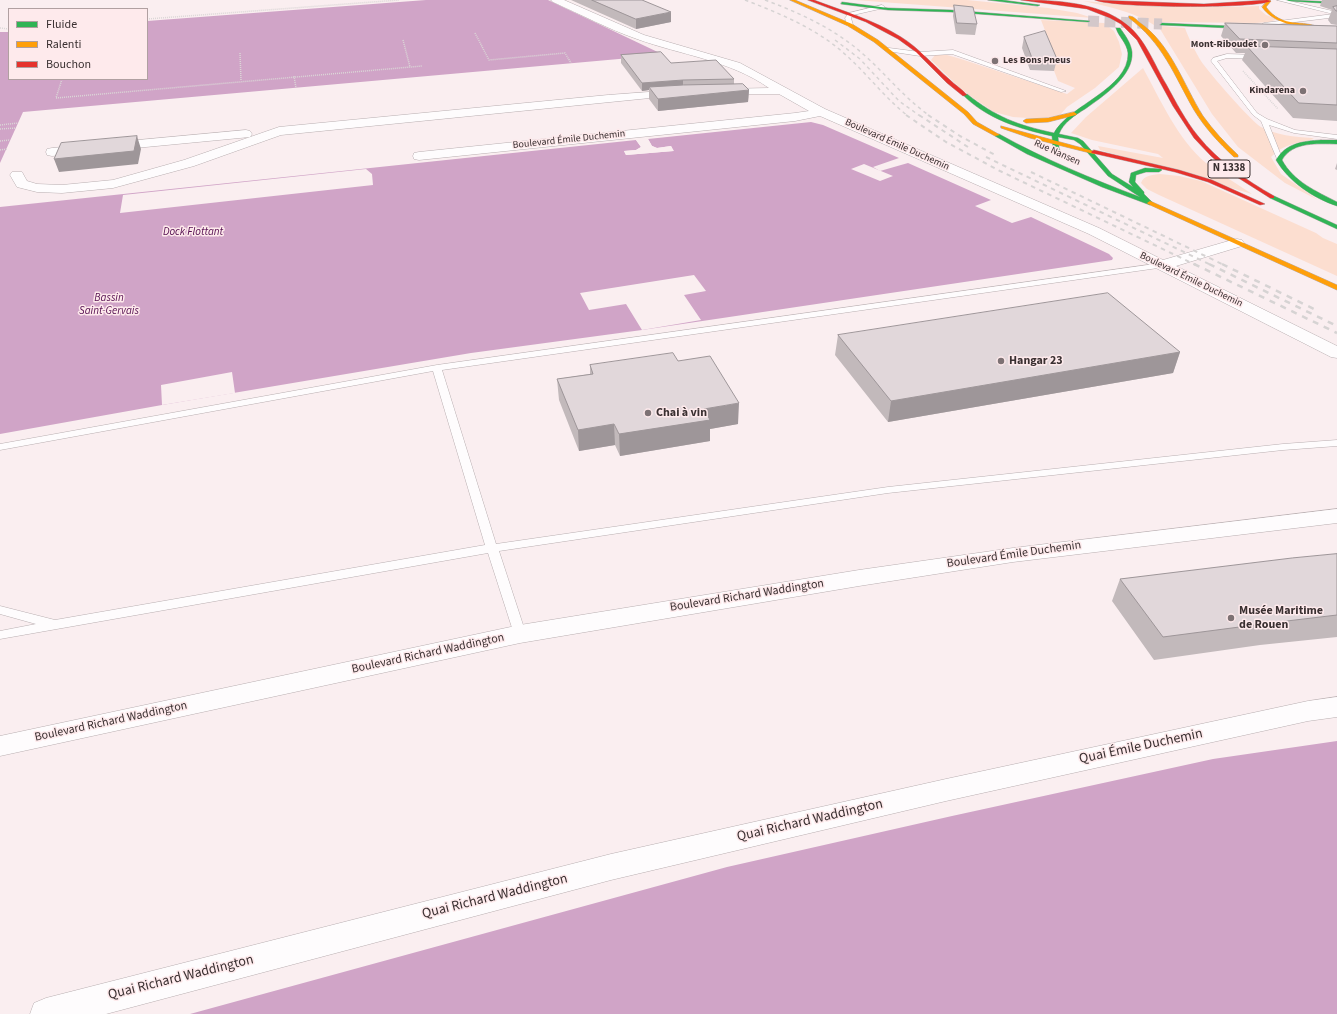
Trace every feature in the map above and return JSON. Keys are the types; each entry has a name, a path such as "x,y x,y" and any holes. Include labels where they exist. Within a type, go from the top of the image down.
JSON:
{"main road":[{"name":"Rue Nansen","path":"792,0 850,25 865,34 889,50 901,62 966,113 975,123 1005,141 1104,186 1148,202 1337,288"},
{"name":"Rue Nansen","path":"810,0 851,14 900,38 920,54 953,87 971,100 1002,119 1054,138"},
{"path":"823,0 897,9 1088,21"},
{"path":"990,0 1075,10 1101,18 1110,22 1118,29 1129,48 1130,59 1127,68 1113,83 1058,128 1054,138 1058,154 1069,165 1104,186"},
{"name":"N 1338","path":"1023,0 1059,4 1098,12 1113,17 1124,23 1132,30 1141,43 1197,139 1221,163 1236,175 1266,194 1337,227"},
{"name":"N 1338","path":"1061,0 1108,9 1131,17 1144,25 1155,37 1210,130 1228,150 1245,164"},
{"path":"1097,0 1216,5 1283,0"},
{"path":"1289,0 1337,3"},
{"path":"1269,1 1264,7 1265,11 1292,23 1319,28"},
{"path":"872,23 871,18 875,14 884,10 897,9"},
{"path":"1162,24 1226,28 1331,29"},
{"path":"966,113 1007,129 1054,138 1094,152 1177,171 1210,181 1269,207"},
{"path":"1002,119 1039,121 1074,114"},
{"path":"1337,142 1314,142 1294,146 1282,153 1279,158 1279,163 1290,176 1337,204"},
{"name":"Rue Nansen","path":"1094,152 1105,171 1110,176 1142,193"},
{"path":"1148,202 1131,181 1133,174 1152,170 1177,171"},
{"path":"1297,219 1337,234"}],"street":[{"path":"556,0 640,37 736,65 762,78 781,91 821,112"},
{"path":"706,92 781,91"},
{"path":"52,152 608,98 690,92"},
{"name":"Boulevard Émile Duchemin","path":"419,156 787,118 821,112 1094,231 1337,353"},
{"path":"17,175 22,184 37,188 62,188 113,184 164,171 279,130"},
{"path":"1162,265 1237,243"},
{"name":"Boulevard Émile Duchemin","path":"859,578 1012,555 1337,516"},
{"name":"Boulevard Richard Waddington","path":"0,746 520,634 859,578"},
{"name":"Quai Émile Duchemin","path":"946,790 1308,711 1337,707"},
{"name":"Quai Richard Waddington","path":"46,1014 611,867 946,790"}],"lane":[{"path":"1279,0 1337,14"},
{"path":"850,25 848,18 851,14 879,7 915,7 1039,17"},
{"path":"1175,24 1259,26 1292,23 1337,14"},
{"path":"889,50 920,54 953,52 1063,91"},
{"path":"1212,52 1220,57"},
{"path":"1267,58 1220,57 1214,61 1255,114 1272,126 1302,134 1337,137"},
{"path":"1264,121 1279,158"},
{"path":"0,447 437,368 1162,265"},
{"path":"437,368 520,634"},
{"path":"0,635 492,548 888,490 1275,448 1337,443"},
{"path":"0,610 56,624"}],"path":[{"path":"148,19 399,0"},
{"path":"475,33 489,60 565,53 572,63"},
{"path":"403,40 410,67"},
{"path":"240,53 241,81"},
{"path":"62,80 56,98 422,66"},
{"path":"1239,67 1282,113"},
{"path":"294,76 296,88"},
{"path":"0,125 18,123"},
{"path":"0,129 16,128"},
{"path":"0,141 10,140"},
{"path":"0,150 6,149"}],"shaded area":[{"path":"855,0 967,0 1048,8 1077,13 1093,18"},
{"path":"1083,1 1193,7 1259,6 1259,9 1266,15 1278,19 1269,22 1256,23 1160,22 1162,26 1185,28 1205,67 1240,107 1261,127 1279,134 1314,139 1296,143 1280,149 1271,157 1281,174 1318,200 1285,183 1238,147 1212,114 1160,29 1133,14"},
{"path":"1041,20 1104,23 1114,31 1122,54 1119,67 1095,88 1067,107 1060,115 1043,119 1013,117 994,112 963,91 931,60 935,55 947,55 1067,94 1075,88 1058,81 1043,42 1049,41"},
{"path":"1143,68 1178,131 1196,154 1206,163 1252,194 1100,150 1098,146 1163,158 1158,154 1092,140 1071,133 1086,117"},
{"path":"1160,174 1179,176 1201,181 1337,244 1337,276 1159,195 1147,189 1141,183 1146,177"}],"water":[{"path":"426,0 548,0 664,55 23,112 0,163 0,32 8,32 8,80 148,80 148,21"},
{"name":"Bassin Saint-Gervais","path":"811,122 823,125 899,158 873,167 880,171 908,163 991,200 975,206 1012,223 1031,217 1109,254 1113,258 1112,260 642,330 471,353 0,434 0,207 636,140 641,147 636,150 624,151 626,155 673,151 671,146 657,148 652,146 648,139"},
{"path":"1337,741 1337,1014 190,1014 727,867 1213,759"}],"pier":[{"path":"648,139 652,146 657,148 671,146 674,151 626,155 624,151 636,150 641,147 636,140 639,140 643,146 643,149 637,152 627,153 670,149 657,150 651,148 646,140"},
{"path":"864,164 893,176 880,181 851,169"},
{"path":"366,169 372,174 373,185 120,213 123,195"},
{"path":"694,275 706,291 684,295 701,320 642,330 626,304 589,310 580,293"},
{"path":"232,372 235,393 162,405 161,385"}],"building":[{"path":"592,0 642,0 671,12 636,19"},
{"path":"954,5 973,7 977,24 957,23"},
{"path":"1337,6 1337,11 1336,11 1333,7"},
{"path":"1225,23 1337,26 1337,43 1240,39"},
{"path":"1045,31 1057,59 1032,58 1024,37"},
{"path":"1247,46 1337,49 1337,105 1299,103"},
{"path":"661,52 671,63 716,60 734,79 683,80 642,83 621,55"},
{"path":"743,84 749,90 658,99 649,87 683,85"},
{"path":"137,136 134,151 54,159 61,143"},
{"name":"Hangar 23","path":"1108,293 1180,352 891,401 838,335"},
{"name":"Chai à vin","path":"673,353 678,361 710,356 739,403 704,409 710,420 619,434 614,424 578,430 557,379 593,374 590,365"},
{"name":"Musée Maritime de Rouen","path":"1337,554 1337,615 1163,637 1120,579 1292,558"}],"tunnel":[{"path":"1088,21 1162,24"}],"railway":[{"path":"745,0 799,23 836,46 908,116"},
{"path":"765,0 817,22 841,37 863,54 903,94 930,116"},
{"path":"835,40 860,59 899,101 920,116"},
{"path":"906,115 946,142 1000,171 1196,265"},
{"path":"919,115 971,149"},
{"path":"928,115 960,136 997,156"},
{"path":"986,157 1211,265"},
{"path":"1031,172 1224,265"},
{"path":"1194,264 1337,333"},
{"path":"1209,264 1337,326"},
{"path":"1222,264 1316,310"}],"traffic: fast":[{"path":"990,0 1038,5"},
{"path":"1289,0 1337,3"},
{"path":"842,3 888,9 951,11 1088,21"},
{"path":"1162,24 1253,28"},
{"path":"1074,114 1109,88 1124,72 1129,63 1129,47 1118,29"},
{"path":"965,95 982,108 1003,120 1034,130 1076,139 1082,142 1105,171 1135,190 1148,202"},
{"path":"1059,155 1056,148 1055,136 1060,127 1074,114"},
{"path":"997,135 1029,153 1104,186 1150,203"},
{"path":"1337,142 1313,142 1296,146 1283,153 1279,160 1289,175 1296,181 1337,204"},
{"path":"1142,193 1132,182 1133,174 1145,170 1159,170"},
{"path":"1272,197 1337,227"}],"traffic: slow":[{"path":"792,0 850,25 876,41 966,113 975,123 997,135"},
{"path":"1269,1 1264,7 1268,13 1274,17 1296,25 1319,28"},
{"path":"1130,17 1142,26 1161,47 1205,123 1236,156"},
{"path":"1026,121 1048,120 1074,114"},
{"path":"1003,127 1032,137 1094,152"},
{"path":"1150,203 1337,288"}],"traffic: jam":[{"path":"810,0 868,21 900,38 917,51 948,82 965,95"},
{"path":"1023,0 1087,8 1100,12 1123,23 1139,40 1176,106 1196,137 1231,171 1272,197"},
{"path":"1097,0 1183,5 1269,1"},
{"path":"1094,152 1177,171 1210,181 1262,204"}],"place":[{"name":"Mont-Riboudet","path":"1265,45"},
{"name":"Les Bons Pneus","path":"995,61"},
{"name":"Kindarena","path":"1303,91"},
{"name":"Hangar 23","path":"1001,361"},
{"name":"Chai à vin","path":"648,413"},
{"name":"Musée Maritime de Rouen","path":"1231,618"}],"water label":[{"name":"Dock Flottant","path":"193,233"}]}
